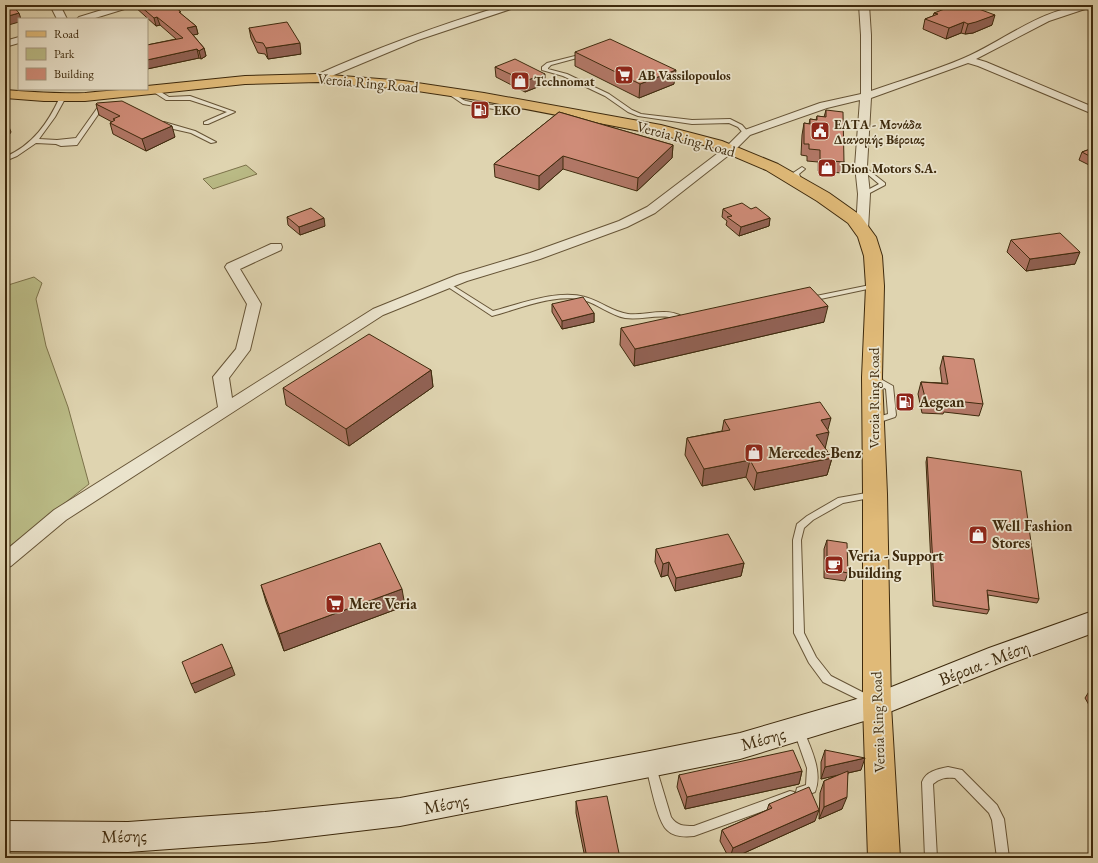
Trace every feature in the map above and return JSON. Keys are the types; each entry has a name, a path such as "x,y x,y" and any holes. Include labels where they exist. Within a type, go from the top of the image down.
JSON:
{"main road":[{"name":"Verοia Ring Road","path":"5,94 63,98 245,80 318,78 404,85 535,106 661,130 718,144 772,167 801,176 846,212 862,229 867,237 873,256 875,286 872,378 875,494 877,705 884,858"}],"street":[{"path":"55,5 62,18"},
{"path":"85,18 128,5"},
{"path":"318,78 405,42 470,18 514,5"},
{"path":"862,229 864,194 861,166 866,96 866,35 864,5"},
{"path":"5,561 60,515 378,312 447,284 535,256 623,224 651,210 730,150 746,134 824,105 866,96 967,60 1046,19 1088,5"},
{"path":"5,44 18,40"},
{"path":"967,60 982,64 1093,112"},
{"path":"226,409 221,377 243,350 254,304 232,267 276,247"},
{"name":"Βέροια - Μέση","path":"877,705 999,656 1093,622"},
{"name":"Μέσης","path":"5,836 128,837 265,827 392,813 740,746 877,705"}],"lane":[{"path":"575,57 549,64 545,67 545,70 565,75 607,95 630,111 640,115 692,122 730,121 740,126 746,134"},
{"path":"154,90 168,99 190,98 232,112 206,123"},
{"path":"5,159 27,149 36,141 45,130 63,98"},
{"path":"36,141 75,144 100,108 115,104"},
{"path":"159,121 172,127 193,132 213,142"},
{"path":"861,166 883,184 864,194"},
{"path":"447,284 492,314 562,297 580,297 627,316 664,314 680,318 688,323"},
{"path":"805,300 875,286"},
{"path":"875,494 841,500 810,518 800,526 797,540 799,633 812,660 827,679 877,705"},
{"path":"650,764 666,819 670,827 680,832 694,831 811,788 812,768 798,728"},
{"path":"931,858 927,782 935,775 948,772 958,774 993,809 998,819 1003,858"}],"green space":[{"path":"246,165 257,174 213,189 203,179"},
{"path":"34,277 42,283 36,299 46,346 68,407 89,484 5,550 5,286"}],"building":[{"path":"5,5 12,5 19,13 5,17"},
{"path":"139,5 173,5 196,26 187,28 204,48 199,51 197,49 148,60 148,45 183,38 157,17 154,18"},
{"path":"955,5 968,5 995,15 968,24 964,22 949,28 925,19 938,14 934,13"},
{"path":"287,22 300,43 266,48 263,43 256,42 249,28"},
{"path":"610,39 676,70 640,84 575,52"},
{"path":"515,59 545,74 525,81 495,67"},
{"path":"122,101 172,126 142,139 110,123 115,120 113,119 120,116 96,104"},
{"path":"826,110 843,112 844,162 820,160 820,150 809,149 809,144 804,144 804,123 810,124 810,119 817,120 817,116 826,117"},
{"path":"559,112 673,145 638,178 563,156 539,176 494,164"},
{"path":"1093,148 1093,158 1082,152"},
{"path":"742,203 751,209 756,207 770,218 741,227 727,217 732,216 723,209"},
{"path":"311,208 324,218 299,227 287,217"},
{"path":"1060,233 1080,252 1030,259 1011,240"},
{"path":"810,287 828,306 635,349 621,328"},
{"path":"583,297 594,313 562,321 552,304"},
{"path":"369,334 431,370 346,429 283,388"},
{"path":"943,356 974,359 983,404 947,400 947,402 926,401 921,382 948,384"},
{"name":"Mercedes-Benz","path":"820,402 831,418 821,420 829,432 816,435 832,458 757,473 750,460 704,469 687,438 730,430 724,420"},
{"name":"Well Fashion Stores","path":"927,457 1021,471 1039,599 987,590 989,610 935,601"},
{"path":"728,534 744,563 676,578 669,562 663,564 656,549"},
{"path":"827,540 847,543 848,573 827,569"},
{"name":"Mere Veria","path":"380,543 402,589 279,634 261,585"},
{"path":"222,644 232,667 191,684 182,662"},
{"path":"793,750 802,771 687,797 679,775"},
{"path":"825,750 865,758 825,767"},
{"path":"848,771 847,797 824,807 824,781"},
{"path":"809,787 819,810 733,848 722,830 772,808 769,804"},
{"path":"607,796 620,858 587,858 576,801"},
{"path":"819,855 820,858 797,858"}],"place":[{"name":"AB Vassilopoulos","path":"624,75"},
{"name":"Technomat","path":"520,81"},
{"name":"EKO","path":"480,110"},
{"name":"ΕΛΤΑ - Μονάδα Διανομής Βέροιας","path":"820,131"},
{"name":"Dion Motors S.A.","path":"827,168"},
{"name":"Aegean","path":"905,402"},
{"name":"Mercedes-Benz","path":"754,453"},
{"name":"Well Fashion Stores","path":"978,535"},
{"name":"Veria - Support building","path":"834,565"},
{"name":"Mere Veria","path":"335,604"}]}
